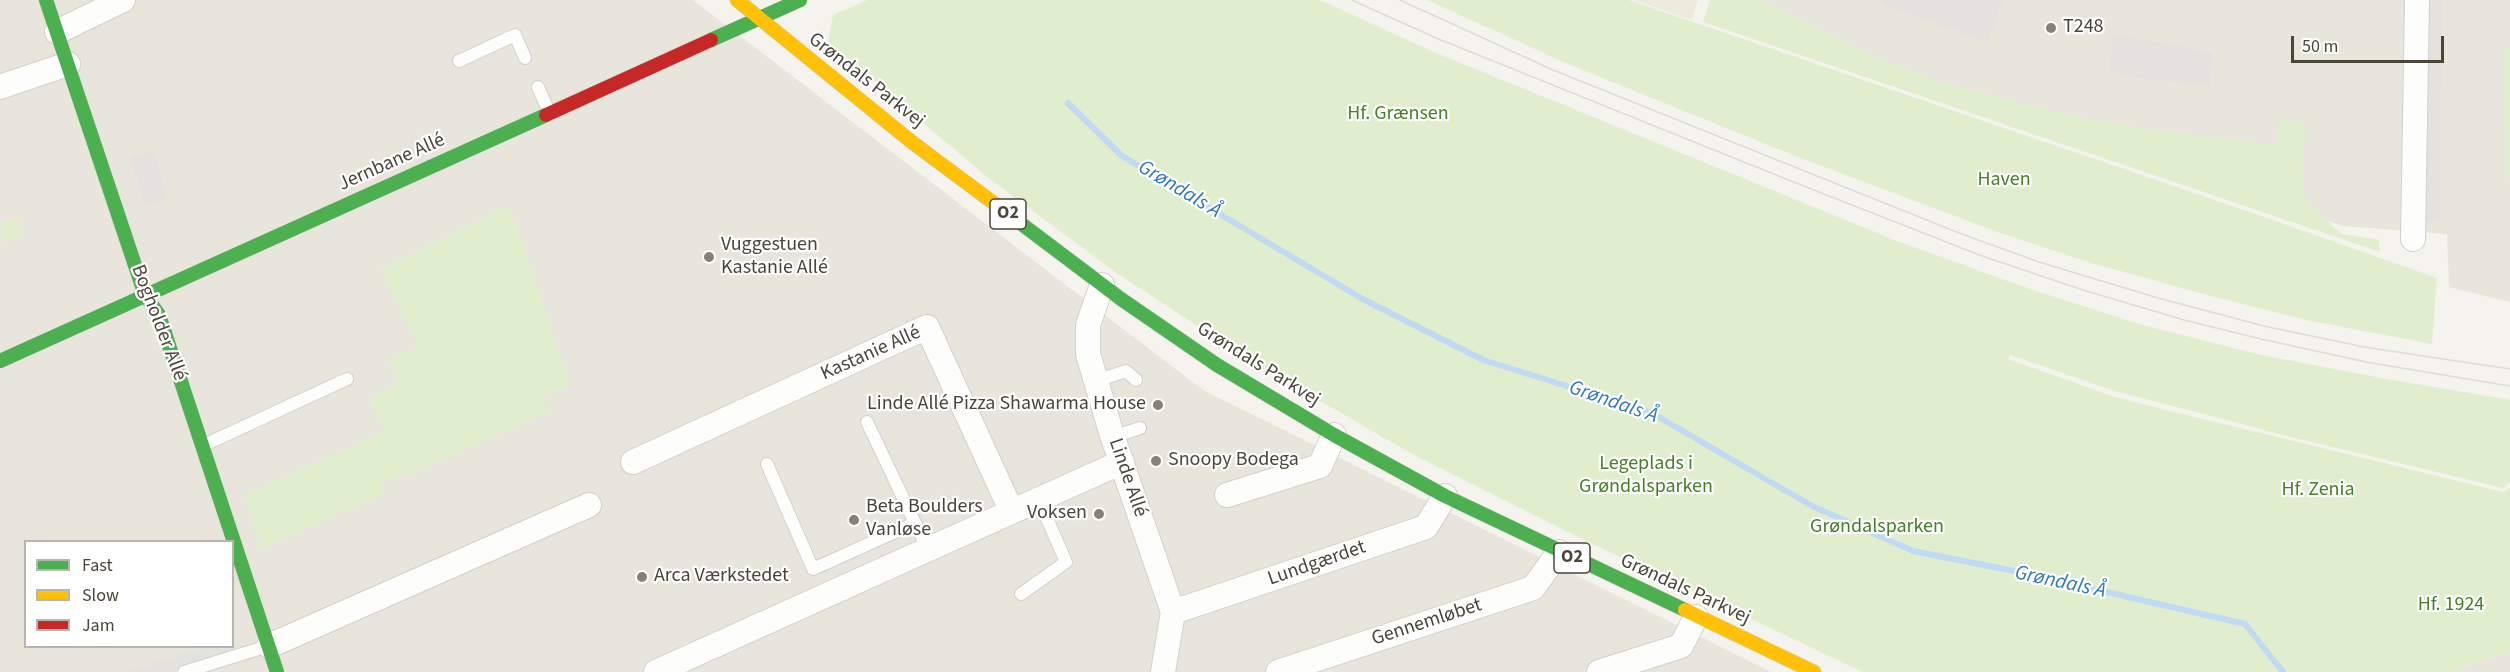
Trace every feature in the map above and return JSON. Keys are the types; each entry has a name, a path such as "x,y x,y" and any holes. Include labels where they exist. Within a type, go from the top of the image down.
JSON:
{"street":[{"name":"Bogholder Allé","path":"46,0 145,295 159,315 233,540"},
{"path":"57,32 123,0"},
{"name":"Grøndals Parkvej","path":"737,0 913,143 1102,285 1217,364 1334,435 1445,496 1813,672"},
{"name":"Jernbane Allé","path":"0,361 800,0"},
{"path":"2413,239 2417,0"},
{"path":"0,87 68,64"},
{"name":"Linde Allé","path":"1102,285 1088,325 1088,354 1113,437 1173,612 1163,672"},
{"name":"Kastanie Allé","path":"633,462 927,327 1011,510"},
{"path":"1227,495 1320,466 1334,435"},
{"path":"656,672 1011,510 1122,462"},
{"name":"Lundgærdet","path":"1173,612 1426,527 1445,496"},
{"path":"269,646 589,505"},
{"name":"Bogholder Allé","path":"234,544 277,672"},
{"name":"Gennemløbet","path":"1278,672 1533,588 1559,552"},
{"path":"1599,672 1680,646 1696,617"}],"lane":[{"path":"459,61 515,35 525,58"},
{"path":"538,87 549,113"},
{"path":"1096,381 1126,371 1136,380"},
{"path":"201,447 347,380"},
{"path":"867,422 927,549"},
{"path":"1113,437 1140,428"},
{"path":"767,464 813,569 915,523"},
{"path":"1021,594 1066,562 1038,498"},
{"path":"184,672 269,646"}],"shaded area":[{"path":"0,0 693,0 1203,390 1771,672 0,672"},
{"path":"1633,0 1698,0 1692,20"},
{"path":"1720,0 2510,0 2510,302 2449,287 2447,234 2343,226 1714,15"},
{"path":"1875,0 2002,0 1988,42 1888,7"},
{"path":"2413,0 2442,0 2439,222 2410,221"},
{"path":"2114,35 2213,52 2209,86 2140,78 2109,71"},
{"path":"153,150 168,199 146,206 130,157"},
{"path":"234,643 236,650 170,672 127,672 201,648 234,648"},
{"path":"2510,651 2510,672 2449,672"}],"green space":[{"name":"Grøndalsparken","path":"867,0 1320,0 1434,52 1897,241 2033,290 2146,326 2261,355 2510,400 2510,482 2503,488 2291,437 2115,391 2010,355 2008,359 2112,396 2154,407 2503,492 2510,487 2510,651 2449,672 1863,672 1584,540 1412,454 1251,361 1115,272 986,176 828,43 833,15"},
{"name":"Haven","path":"1427,0 1629,0 2250,212 2437,278 2432,344 2306,320 2207,295 2095,264 1992,230 1795,156 1568,64"},
{"path":"1710,0 1759,0 1865,52 1931,79 2050,111 2134,127 2276,145 2279,121 2306,121 2302,174 2306,202 2342,234 2379,240 2380,252 1703,22"},
{"path":"2504,47 2510,47 2510,178 2505,178"},
{"path":"509,205 570,385 541,397 548,412 405,477 403,473 380,485 383,494 261,549 244,495 384,432 369,398 398,384 388,359 418,347 380,270"},
{"path":"18,217 24,235 2,243 0,223"}],"waterway":[{"name":"Grøndals Å","path":"1068,103 1122,156 1361,298 1483,360 1650,412 1812,506 1913,551 2024,573 2245,624 2283,672"}],"tram line":[{"path":"1352,0 1436,38 1796,183 1982,256 2083,290 2184,320 2261,339 2366,362 2510,386"},
{"path":"1400,0 1553,70 1959,233 2039,262 2158,298 2264,326 2364,347 2510,369"}],"traffic: fast":[{"path":"46,0 145,295 159,315 233,540"},
{"path":"711,40 800,0"},
{"path":"0,361 546,115"},
{"path":"1003,210 1121,299 1217,365 1334,435 1445,496 1685,610"},
{"path":"234,542 277,672"}],"traffic: slow":[{"path":"737,0 913,143 1003,210"},
{"path":"1685,610 1814,672"}],"traffic: jam":[{"path":"546,115 711,40"}],"place":[{"name":"T248","path":"2051,28"},
{"name":"Vuggestuen Kastanie Allé","path":"709,257"},
{"name":"Linde Allé Pizza Shawarma House","path":"1158,405"},
{"name":"Snoopy Bodega","path":"1156,461"},
{"name":"Voksen","path":"1099,514"},
{"name":"Beta Boulders Vanløse","path":"854,520"},
{"name":"Arca Værkstedet","path":"642,577"}],"park label":[{"name":"Hf. Grænsen","path":"1398,115"},
{"name":"Legeplads i Grøndalsparken","path":"1646,476"},
{"name":"Hf. Zenia","path":"2318,491"},
{"name":"Hf. 1924","path":"2451,606"}]}
